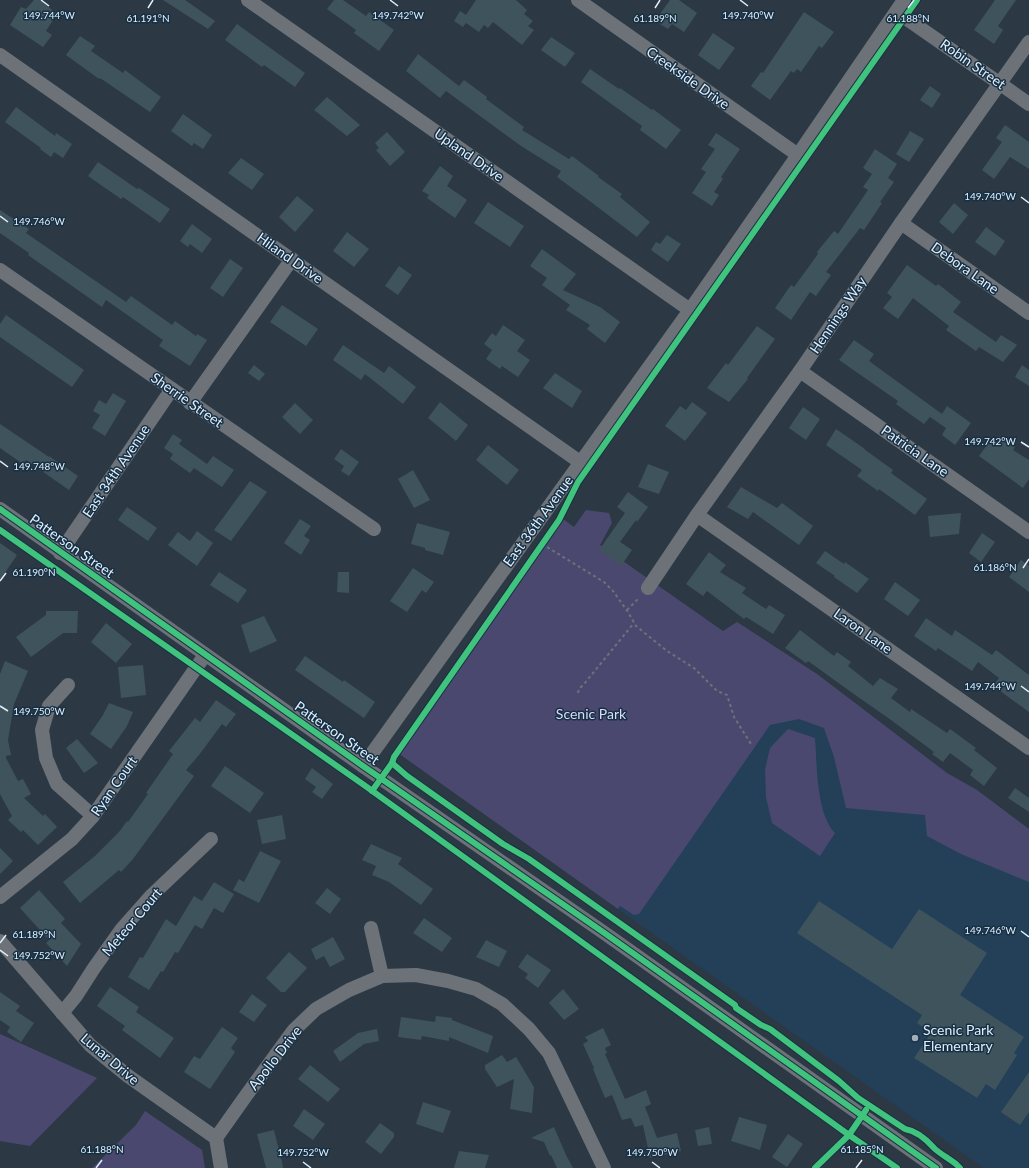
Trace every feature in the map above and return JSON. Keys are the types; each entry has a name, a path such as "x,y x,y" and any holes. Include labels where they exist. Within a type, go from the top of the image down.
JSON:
{"street":[{"name":"Upland Drive","path":"248,0 690,310"},
{"name":"Creekside Drive","path":"578,0 798,155"},
{"name":"East 36th Avenue","path":"363,766 690,310 798,155 901,3"},
{"name":"Robin Street","path":"901,3 1000,83 1029,104"},
{"name":"Hennings Way","path":"648,588 697,515 800,371 901,223 1029,42"},
{"name":"Hiland Drive","path":"0,55 580,462"},
{"name":"Debora Lane","path":"901,223 1029,313"},
{"path":"190,403 292,259"},
{"name":"Sherrie Street","path":"0,270 374,529"},
{"name":"Patricia Lane","path":"800,371 1029,532"},
{"name":"East 34th Avenue","path":"60,553 172,389"},
{"name":"Patterson Street","path":"0,509 60,553 363,766 610,936 936,1168"},
{"name":"Laron Lane","path":"697,515 1029,748"},
{"name":"Ryan Court","path":"0,897 72,839 93,816 205,655"},
{"path":"68,685 49,706 42,730 46,758 57,784 93,816"},
{"name":"Meteor Court","path":"62,1013 76,996 126,924 152,895 211,839"},
{"path":"371,928 382,976"},
{"name":"Lunar Drive","path":"0,941 90,1045 128,1076 216,1138"},
{"name":"Apollo Drive","path":"216,1138 294,1030 316,1009 349,990 382,976 416,975 448,981 476,989 502,1004 529,1029 549,1053 604,1168"},
{"path":"216,1138 221,1168"}],"path":[{"path":"538,550 546,538"},
{"path":"542,544 604,582 613,591 627,610 636,626 667,651 694,668 717,691 727,695 734,718 751,744"},
{"path":"627,610 648,588"},
{"path":"578,693 579,689 634,623"}],"shaded area":[{"name":"Scenic Park Elementary","path":"783,674 1029,855 1029,1168 984,1168 618,909"}],"green space":[{"name":"Scenic Park","path":"586,510 609,513 612,523 600,545 723,631 737,622 817,674 947,773 977,790 1029,829 1029,882 961,854 927,836 925,815 846,808 834,757 824,728 799,719 770,725 639,914 634,915 620,906 618,909 398,753 563,519 574,527"},
{"path":"788,729 815,738 817,774 821,801 824,814 835,833 820,856 772,823 766,797 765,770 770,748"},
{"path":"0,1034 97,1078 30,1146 0,1141"},
{"path":"145,1111 202,1150 205,1168 92,1168 136,1125"}],"building":[{"path":"34,0 40,0 57,14 46,31 52,35 43,47 10,25 21,7 26,9"},
{"path":"163,0 185,0 215,21 208,29"},
{"path":"334,0 343,0 366,16 369,12 394,30 379,51 354,33 356,30 327,9"},
{"path":"476,0 516,0 527,10 524,14 533,21 528,26 534,30 522,45 493,22 488,28 484,25 479,32 466,23 463,27 454,21 460,11 466,15"},
{"path":"670,0 679,0 697,13 684,32 672,24 668,29 655,21"},
{"path":"995,0 1016,0 998,26 1003,30 994,44 974,30"},
{"path":"804,12 834,32 822,48 819,46 801,72 797,69 794,73 791,71 770,100 751,86 761,72 763,73"},
{"path":"237,24 305,73 295,87 264,65 262,67 225,40"},
{"path":"713,33 735,48 719,70 698,55"},
{"path":"80,36 95,46 91,51 123,73 125,70 161,97 150,112 100,78 99,79 66,55"},
{"path":"551,37 575,53 565,67 541,50"},
{"path":"418,54 459,86 464,80 487,97 486,99 524,127 522,130 569,159 572,156 622,194 620,197 650,222 637,237 557,177 561,171 521,146 446,91 440,98 406,71"},
{"path":"590,69 652,110 653,109 681,130 666,149 640,130 642,126 581,82"},
{"path":"930,86 941,94 932,108 920,100"},
{"path":"327,97 360,125 347,136 314,110"},
{"path":"16,107 55,136 56,133 72,144 63,158 54,152 51,157 5,122"},
{"path":"183,114 212,135 203,149 194,143 192,146 171,131"},
{"path":"1005,125 1029,142 1029,169 1010,157 994,179 982,170 1002,142 996,138"},
{"path":"910,131 924,139 909,162 896,154"},
{"path":"387,132 405,152 390,166 376,150 379,148 375,143"},
{"path":"716,133 740,149 721,177 723,179 714,192 719,195 712,206 692,193 706,172 701,169 715,149 708,145"},
{"path":"875,149 897,164 888,178 894,182 880,202 882,203 864,230 860,228 826,272 831,275 816,296 810,292 791,320 775,308 791,285 794,287 818,254 817,252 834,231 838,234 868,190 863,187 872,174 863,168"},
{"path":"241,158 264,174 252,190 228,173"},
{"path":"98,162 137,189 139,188 170,209 160,223 123,197 121,199 88,176"},
{"path":"440,166 453,176 447,186 467,200 455,218 427,198 429,195 422,191"},
{"path":"297,196 314,210 295,232 279,217"},
{"path":"488,202 524,226 510,247 474,223"},
{"path":"954,203 968,215 953,234 939,222"},
{"path":"0,210 29,229 26,233 126,302 131,296 172,325 175,321 196,336 197,334 207,340 190,366 159,346 163,340 106,300 102,307 28,255 29,253 0,233"},
{"path":"192,224 212,239 202,253 190,244 188,247 180,241"},
{"path":"986,227 1005,241 995,256 975,242"},
{"path":"347,232 369,249 354,267 333,251"},
{"path":"667,235 681,244 668,262 651,250 656,242 660,244"},
{"path":"542,249 576,274 563,290 600,307 620,322 605,343 587,329 590,325 566,310 570,305 542,285 547,278 530,266"},
{"path":"230,259 243,268 223,297 210,288"},
{"path":"907,265 936,286 938,284 961,302 953,312 996,342 1001,335 1017,345 1003,362 979,347 976,351 946,330 949,326 913,298 898,319 883,308 892,297 887,293"},
{"path":"399,266 412,275 398,295 385,286"},
{"path":"282,305 318,329 306,346 270,322"},
{"path":"6,315 84,370 72,387 0,337 0,324"},
{"path":"503,325 525,340 517,351 530,360 518,377 502,366 500,369 486,359 492,350 484,344 492,333 496,336"},
{"path":"757,326 775,339 747,378 748,379 729,402 707,388 726,363 728,365"},
{"path":"854,340 874,354 869,361 942,414 947,406 971,423 955,445 942,435 946,428 930,417 924,424 896,404 898,401 839,360"},
{"path":"343,345 384,373 389,366 416,387 403,404 365,374 361,380 333,360"},
{"path":"254,365 265,374 259,381 248,373"},
{"path":"1022,365 1029,370 1029,386 1015,377"},
{"path":"555,373 582,391 572,408 543,388"},
{"path":"113,393 126,401 105,436 92,428 100,415 93,411 99,400 106,404"},
{"path":"440,402 468,425 456,441 428,418"},
{"path":"692,402 707,413 685,441 665,426 680,406 686,410"},
{"path":"295,403 313,420 300,434 282,417"},
{"path":"803,407 820,419 806,440 789,428"},
{"path":"0,424 78,476 69,490 26,460 23,464 0,448"},
{"path":"836,429 893,470 891,473 927,499 915,515 879,489 878,491 857,476 862,470 826,445"},
{"path":"173,434 182,440 179,444 207,464 213,456 234,470 222,487 194,468 190,473 170,459 173,454 164,448"},
{"path":"999,436 1015,447 1013,450 1029,460 1029,479 1023,488 979,456 990,441 993,444"},
{"path":"488,445 519,470 507,485 476,460"},
{"path":"341,449 359,462 349,476 341,471 344,466 334,459"},
{"path":"648,464 669,472 659,494 638,487"},
{"path":"413,470 430,500 414,508 398,479"},
{"path":"250,481 267,492 231,541 214,530"},
{"path":"741,487 777,508 782,503 813,526 799,545 753,512 748,519 727,507"},
{"path":"628,492 648,507 637,522 636,520 620,542 632,550 621,566 599,550 625,513 617,507"},
{"path":"127,507 157,528 148,541 118,520"},
{"path":"961,513 959,534 930,537 928,516"},
{"path":"300,519 311,526 304,536 310,540 301,555 284,543"},
{"path":"417,523 450,532 443,555 411,544"},
{"path":"197,531 213,543 197,566 168,545 178,532 190,541"},
{"path":"982,533 995,542 981,562 969,553"},
{"path":"0,543 17,555 0,580"},
{"path":"825,551 844,564 845,562 869,579 857,593 816,563"},
{"path":"709,552 726,565 720,572 746,588 742,593 766,609 769,605 785,615 773,634 746,617 744,619 707,591 703,596 686,584"},
{"path":"1021,560 1029,566 1029,592 1009,577"},
{"path":"413,568 434,582 426,593 422,590 407,612 390,601"},
{"path":"219,572 247,590 238,603 210,585"},
{"path":"338,572 349,572 349,593 337,592"},
{"path":"895,582 920,600 908,616 884,599"},
{"path":"46,611 78,611 77,633 63,633 31,657 16,637 46,615"},
{"path":"264,616 277,641 250,653 241,625"},
{"path":"926,618 952,636 955,630 992,655 996,650 1029,675 1029,712 993,686 999,678 978,662 972,671 938,648 936,651 914,636"},
{"path":"106,623 132,644 116,663 91,642"},
{"path":"800,630 834,656 837,652 851,662 848,666 873,686 880,678 898,689 891,698 910,712 911,709 947,733 950,729 976,748 974,750 997,768 984,786 970,775 973,770 950,753 943,762 932,754 934,752 891,720 808,661 806,663 785,648"},
{"path":"305,656 343,682 344,680 375,702 364,718 295,670"},
{"path":"5,661 28,671 14,704 8,740 11,755 6,756 6,758 18,781 23,779 31,794 24,798 43,816 45,814 57,827 38,845 23,830 21,832 8,820 12,816 0,794 0,674"},
{"path":"143,665 146,695 121,698 118,667"},
{"path":"216,700 236,714 226,727 222,724 186,770 194,776 133,859 121,872 119,870 80,903 63,882 95,856 119,832 127,821 128,822 148,794 146,793 173,754 169,751 195,718 200,722"},
{"path":"109,703 133,712 127,726 111,749 90,734"},
{"path":"77,739 98,763 84,773 66,748"},
{"path":"225,766 264,793 250,813 211,786"},
{"path":"312,768 333,784 322,799 312,792 316,787 305,779"},
{"path":"1015,788 1029,798 1029,812 1008,798"},
{"path":"282,815 286,839 262,844 257,820"},
{"path":"371,844 402,858 398,864 433,889 421,905 389,882 372,875 376,866 362,860"},
{"path":"0,848 13,861 0,874"},
{"path":"260,851 281,861 259,903 233,890 239,879 244,882"},
{"path":"214,882 234,894 223,913 214,908 202,929 195,925 178,953 175,952 163,972 161,971 149,990 128,977 140,957 143,958 166,919 176,926 194,896 202,901"},
{"path":"327,888 341,899 330,914 315,903"},
{"path":"39,890 65,919 61,923 81,944 67,966 46,943 49,940 20,908"},
{"name":"Scenic Park Elementary","path":"819,901 892,949 919,909 987,953 960,995 1024,1037 1014,1053 1017,1055 995,1090 986,1084 977,1098 914,1058 931,1033 917,1023 922,1015 797,933"},
{"path":"424,918 452,938 442,952 413,933"},
{"path":"333,937 345,959 330,967 324,956 316,960 311,949"},
{"path":"486,940 507,951 499,967 476,957"},
{"path":"289,952 307,968 285,992 281,992 266,978"},
{"path":"527,954 551,970 538,988 525,978 528,974 518,967"},
{"path":"110,987 139,1007 136,1012 174,1038 160,1058 122,1030 125,1026 97,1006"},
{"path":"563,989 579,1009 564,1020 549,1003"},
{"path":"0,992 20,1006 16,1011 34,1023 21,1042 7,1032 10,1027 0,1020"},
{"path":"252,994 267,1005 254,1022 239,1012"},
{"path":"436,1016 452,1018 452,1020 493,1036 488,1053 449,1037 449,1041 422,1036 421,1040 398,1037 401,1017 435,1022"},
{"path":"222,1027 238,1038 231,1048 235,1052 210,1089 184,1072 194,1056 200,1059"},
{"path":"603,1028 611,1045 605,1048 607,1053 605,1054 625,1099 646,1090 651,1104 645,1107 657,1138 677,1133 681,1151 650,1158 643,1125 635,1127 631,1118 622,1120 612,1095 605,1098 583,1044 588,1041 585,1037"},
{"path":"377,1029 379,1041 364,1044 340,1062 333,1051 358,1033"},
{"path":"502,1055 507,1062 516,1057 534,1087 532,1113 510,1109 514,1079 497,1087 485,1069 485,1065"},
{"path":"310,1065 340,1089 328,1102 298,1079"},
{"path":"1029,1072 1029,1112 1020,1125 1001,1112"},
{"path":"423,1102 451,1111 443,1133 416,1124"},
{"path":"304,1109 325,1124 313,1140 293,1126"},
{"path":"739,1117 767,1125 760,1150 731,1141"},
{"path":"380,1123 394,1133 394,1137 381,1154 365,1142"},
{"path":"554,1127 573,1168 557,1168 544,1142 531,1138"},
{"path":"709,1127 712,1144 698,1146 695,1130"},
{"path":"274,1130 283,1168 266,1168 257,1134"},
{"path":"788,1134 803,1144 787,1167 772,1157"},
{"path":"459,1151 489,1155 485,1168 454,1168"}],"cycle path":[{"path":"372,791 392,763 394,757 559,520 578,482 917,0"},
{"path":"0,509 363,766 603,932 936,1168"},
{"path":"0,530 364,785 849,1135 897,1168"},
{"path":"392,763 407,776 503,844 529,859 735,1005 736,1008 761,1025 770,1029 839,1081 858,1098 905,1129 921,1136 936,1150 960,1168"},
{"path":"815,1168 849,1135 866,1110"}],"place":[{"name":"Scenic Park Elementary","path":"915,1038"}]}
